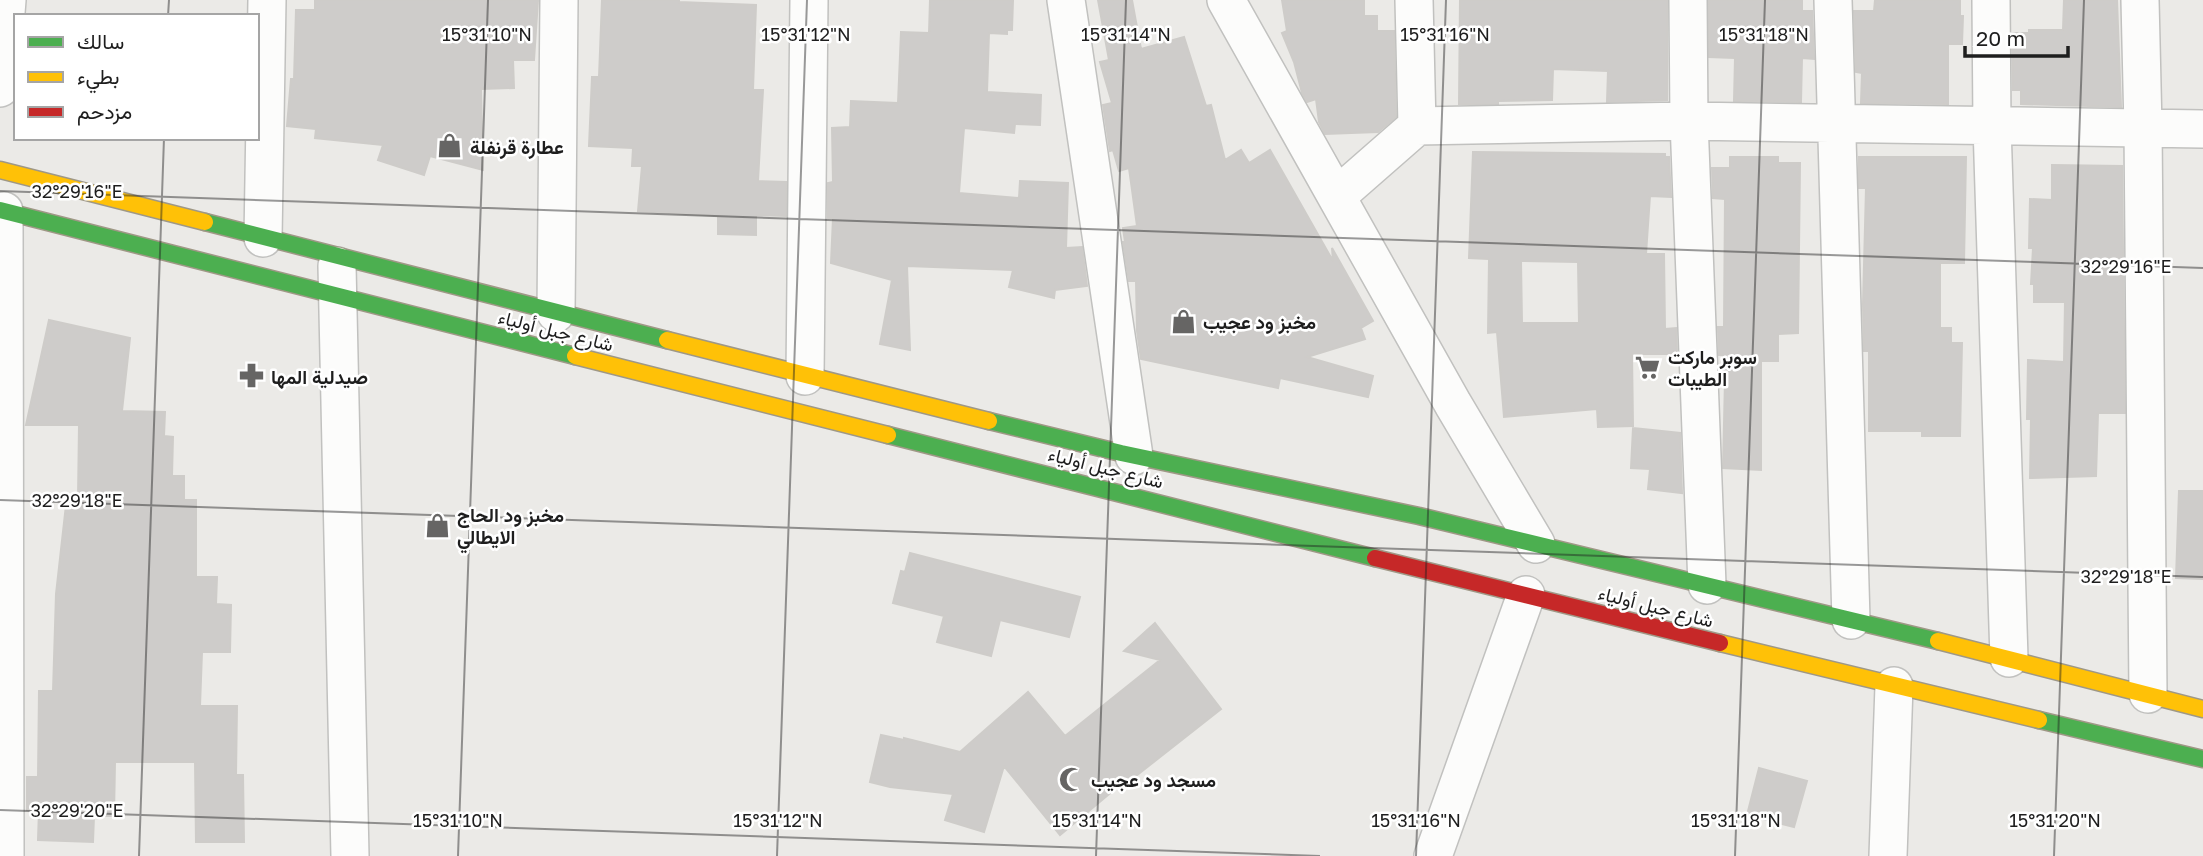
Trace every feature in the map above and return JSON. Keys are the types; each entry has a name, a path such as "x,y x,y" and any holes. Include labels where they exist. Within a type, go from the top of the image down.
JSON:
{"main road":[{"name":"شارع جبل أولياء","path":"0,170 805,376 1134,456 1419,516 2009,658 2203,709"},
{"name":"شارع جبل أولياء","path":"2,211 1526,595 2203,759"}],"street":[{"path":"0,88 7,0"},
{"path":"262,238 267,0"},
{"path":"556,313 559,0"},
{"path":"805,376 809,0"},
{"path":"1066,0 1134,456"},
{"path":"1226,0 1453,404 1536,544"},
{"path":"1414,0 1417,126"},
{"path":"1688,0 1689,121 1707,585"},
{"path":"1833,0 1851,620"},
{"path":"1991,0 1992,126 2009,658"},
{"path":"2140,0 2148,694"},
{"path":"1338,196 1417,126 1689,121 2203,129"},
{"path":"2,211 5,856"},
{"path":"337,257 350,856"},
{"path":"1433,856 1526,595"},
{"path":"1888,856 1894,686"}],"building":[{"path":"315,0 538,0 534,60 513,60 514,88 481,89 483,170 430,156 424,175 378,160 383,145 315,138 316,129 287,126 291,79 294,79 296,10 315,10"},
{"path":"602,0 679,0 756,5 753,90 763,90 758,181 786,182 786,216 756,215 756,235 718,234 718,216 638,211 642,166 632,166 633,148 589,146 592,77 599,77"},
{"path":"930,0 1013,0 1012,30 1007,30 1007,34 989,33 987,92 1041,95 1040,125 1015,124 1014,133 964,128 959,193 1019,198 1020,181 1068,183 1066,248 1082,247 1087,286 1055,290 1054,298 1009,287 1013,270 907,266 910,350 880,344 892,280 831,263 833,218 828,218 828,183 833,182 832,128 850,127 851,101 898,103 901,32 929,33"},
{"path":"1098,0 1132,0 1141,49 1184,37 1206,106 1211,105 1225,160 1241,150 1249,163 1270,150 1333,261 1332,248 1373,321 1361,328 1365,339 1307,357 1373,376 1368,397 1280,378 1278,388 1141,359 1137,331 1136,281 1129,281 1123,242 1123,228 1137,226 1129,168 1119,171 1113,150 1110,151 1103,105 1112,103 1100,62 1109,60"},
{"path":"1282,0 1364,0 1364,16 1377,16 1377,31 1394,31 1396,117 1378,132 1325,134 1319,122 1316,99 1307,102 1302,93 1294,62 1282,33 1287,31"},
{"path":"1460,0 1667,0 1667,100 1607,102 1608,71 1553,69 1552,100 1459,104"},
{"path":"1709,0 1802,0 1802,11 1812,11 1814,59 1802,58 1801,102 1734,101 1735,58 1709,57"},
{"path":"1875,0 1960,0 1960,16 1963,16 1962,44 1948,44 1948,104 1861,103 1862,73 1856,72 1854,11 1874,11"},
{"path":"2064,0 2117,0 2121,107 2021,104 2021,90 2013,90 2012,33 2063,30"},
{"path":"1473,152 1665,154 1665,157 1669,157 1671,197 1650,196 1646,254 1664,254 1665,329 1676,328 1677,354 1632,354 1633,426 1598,427 1597,409 1504,417 1497,332 1488,333 1489,259 1469,258","holes":["1521,261 1578,262 1579,323 1522,323"]},
{"path":"1730,157 1778,157 1778,163 1800,163 1798,333 1778,334 1778,361 1761,361 1761,470 1723,468 1725,379 1722,379 1723,355 1719,355 1718,327 1724,327 1725,199 1713,198 1712,168 1730,168"},
{"path":"1859,157 1966,157 1964,263 1940,263 1940,328 1951,328 1951,343 1962,343 1960,436 1922,436 1922,431 1869,431 1869,351 1864,351 1863,304 1866,188 1859,188"},
{"path":"2052,165 2122,166 2125,413 2098,413 2096,476 2030,478 2028,360 2064,362 2065,302 2034,302 2034,284 2031,284 2033,248 2029,248 2030,199 2052,200"},
{"path":"49,320 130,338 122,411 165,412 164,436 173,437 172,476 184,476 184,500 196,500 196,577 217,577 216,604 231,605 230,652 202,652 200,706 237,706 236,775 243,775 244,842 196,842 195,762 115,762 114,816 94,816 93,842 38,840 39,810 27,810 27,777 38,777 39,691 53,691 56,594 67,496 78,498 79,425 26,425"},
{"path":"1633,428 1680,433 1682,493 1648,489 1650,469 1631,468"},
{"path":"2179,491 2203,491 2203,579 2176,578"},
{"path":"910,553 1080,597 1069,637 1000,620 991,656 937,642 944,616 893,603 901,571 905,572"},
{"path":"1155,623 1221,709 1122,787 1120,785 1060,835 1004,766 984,832 945,820 953,794 870,782 881,735 960,752 1028,692 1065,736 1160,660 1124,651"},
{"path":"1759,768 1807,781 1794,827 1747,815"}],"traffic: fast":[{"path":"0,210 575,356"},
{"path":"205,222 667,340"},
{"path":"989,421 1121,453 1419,516 1938,641"},
{"path":"888,435 1375,558"},
{"path":"2039,720 2203,759"}],"traffic: slow":[{"path":"0,170 205,222"},
{"path":"667,340 989,421"},
{"path":"575,356 888,435"},
{"path":"1938,641 2203,709"},
{"path":"1720,643 2039,720"}],"traffic: jam":[{"path":"1375,558 1720,643"}],"place":[{"name":"عطارة قرنفلة","path":"450,146"},
{"name":"مخبز ود عجيب","path":"1183,321"},
{"name":"سوبر ماركت الطيبات","path":"1648,367"},
{"name":"صيدلية المها","path":"251,376"},
{"name":"مخبز ود الحاج الايطالي","path":"437,525"},
{"name":"مسجد ود عجيب","path":"1071,779"}]}
